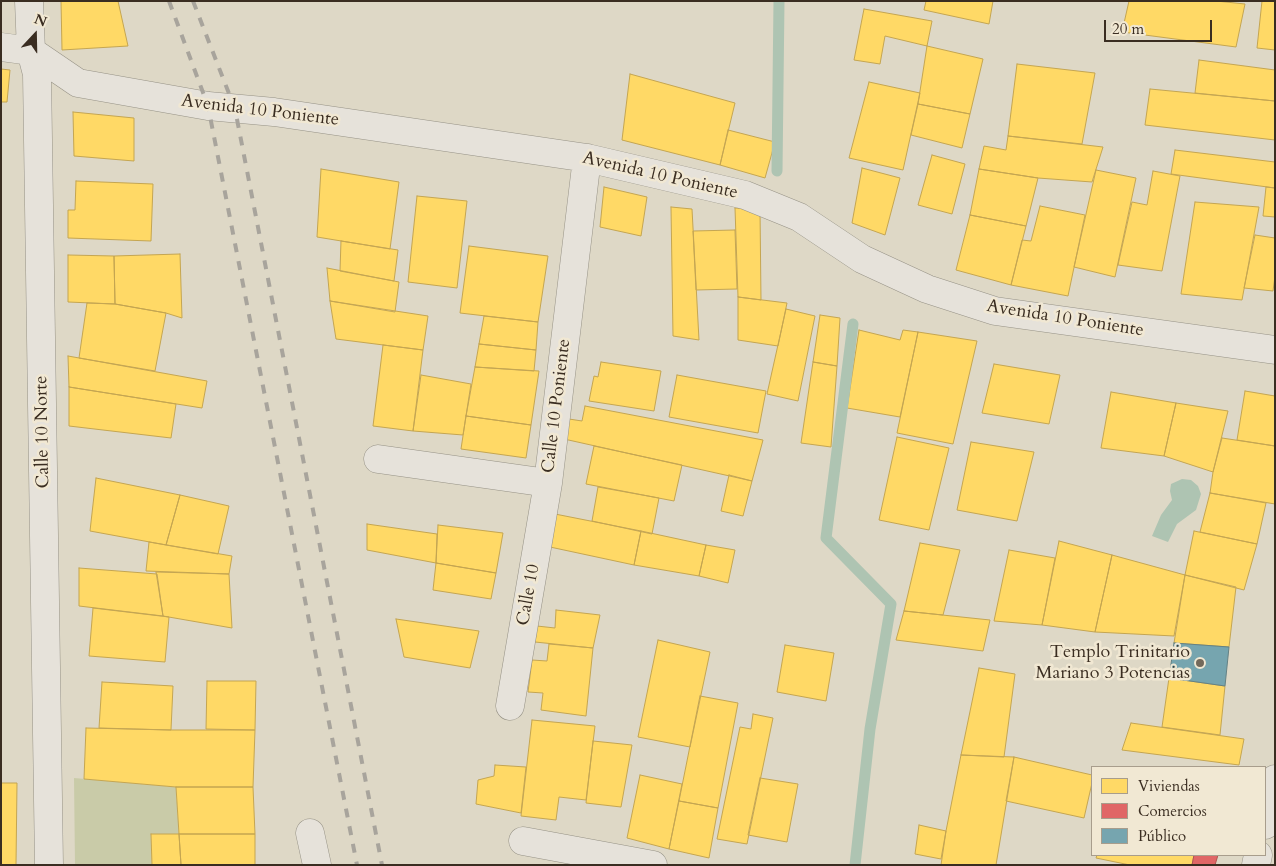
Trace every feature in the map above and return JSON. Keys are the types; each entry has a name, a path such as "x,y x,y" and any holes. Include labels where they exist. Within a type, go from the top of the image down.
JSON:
{"street":[{"name":"Calle 10 Norte","path":"28,1 30,51 38,74 49,865"},
{"path":"1,47 30,51"},
{"name":"Avenida 10 Poniente","path":"30,51 78,83 208,106 274,112 586,158 745,194 799,217 862,259 927,288 995,311 1275,350"},
{"name":"Calle 10 Poniente","path":"378,459 548,483 586,158"},
{"name":"Calle 10","path":"510,706 548,483"},
{"path":"1266,820 1275,779"},
{"path":"310,833 317,865"},
{"path":"523,841 653,865"}],"shaded area":[{"path":"1182,479 1191,480 1198,486 1201,494 1196,510 1177,524 1168,542 1152,536 1161,515 1172,500 1171,484"},
{"path":"74,778 176,787 179,834 151,835 152,865 75,865"}],"building: Viviendas":[{"path":"61,1 118,1 128,46 62,50"},
{"path":"926,1 993,1 989,24 924,10"},
{"path":"1129,1 1216,1 1245,4 1236,47 1122,32"},
{"path":"1262,1 1275,1 1275,50 1257,48"},
{"path":"864,9 932,21 927,46 885,36 880,64 854,60"},
{"path":"927,46 983,59 970,114 918,104"},
{"path":"1199,60 1275,70 1275,101 1195,93"},
{"path":"1017,64 1095,73 1082,144 1008,136"},
{"path":"1,69 10,70 7,102 1,102"},
{"path":"630,74 735,103 720,165 622,140"},
{"path":"869,82 920,93 903,170 849,158"},
{"path":"1150,89 1275,101 1275,140 1145,125"},
{"path":"918,104 970,114 962,148 911,135"},
{"path":"73,112 134,118 134,161 74,156"},
{"path":"728,130 775,142 765,178 720,165"},
{"path":"1008,136 1103,147 1092,182 1038,178 979,169 984,146 1006,150"},
{"path":"1175,150 1275,162 1275,188 1171,174"},
{"path":"932,155 965,164 952,214 918,205"},
{"path":"862,168 900,178 885,235 852,223"},
{"path":"321,169 399,182 390,249 317,237"},
{"path":"979,169 1038,178 1026,226 970,215"},
{"path":"1096,170 1136,178 1115,277 1074,267"},
{"path":"1153,171 1180,176 1162,271 1118,265 1132,202 1147,205"},
{"path":"76,181 153,184 151,241 68,238 68,210 75,210"},
{"path":"604,187 647,197 641,236 600,227"},
{"path":"1266,187 1275,188 1275,217 1263,216"},
{"path":"417,196 467,201 457,288 408,282"},
{"path":"1195,202 1259,207 1242,300 1181,294"},
{"path":"1040,206 1085,215 1068,296 1011,285 1022,240 1031,241"},
{"path":"671,207 692,209 699,340 673,336"},
{"path":"735,208 760,210 761,300 738,297"},
{"path":"970,215 1026,226 1011,285 956,270"},
{"path":"735,230 737,289 696,290 693,231"},
{"path":"1255,235 1275,238 1273,291 1244,288"},
{"path":"341,241 398,250 394,281 340,271"},
{"path":"469,246 548,256 538,322 460,313"},
{"path":"180,254 182,318 166,313 115,304 114,256"},
{"path":"68,255 114,256 115,304 68,302"},
{"path":"327,268 399,282 395,312 330,301"},
{"path":"738,297 787,303 778,346 738,340"},
{"path":"330,301 428,316 423,350 336,339"},
{"path":"87,303 115,304 166,313 155,371 79,358"},
{"path":"786,309 815,316 798,401 767,394"},
{"path":"820,315 840,318 837,366 813,362"},
{"path":"484,316 538,322 536,350 479,344"},
{"path":"859,330 900,340 903,330 918,332 900,417 847,408"},
{"path":"918,332 977,341 953,444 897,433"},
{"path":"479,344 536,350 534,371 475,367"},
{"path":"383,345 423,350 413,431 373,426"},
{"path":"68,356 207,381 202,408 69,387"},
{"path":"601,362 661,371 654,411 589,401 594,376 598,377"},
{"path":"813,362 837,366 831,447 801,443"},
{"path":"994,364 1060,375 1049,424 982,413"},
{"path":"475,367 539,371 531,425 466,416"},
{"path":"421,375 471,384 463,435 413,431"},
{"path":"677,375 766,391 758,433 669,417"},
{"path":"69,387 176,404 171,438 69,426"},
{"path":"1245,391 1275,396 1275,446 1237,440"},
{"path":"1111,392 1176,403 1164,456 1101,448"},
{"path":"1176,403 1228,411 1213,472 1164,456"},
{"path":"585,406 763,440 752,481 564,439 569,419 582,421"},
{"path":"466,416 531,425 526,458 461,449"},
{"path":"897,437 949,448 929,530 879,520"},
{"path":"1222,438 1275,446 1275,504 1210,493 1213,472"},
{"path":"971,442 1034,452 1017,521 957,510"},
{"path":"594,446 682,465 674,501 586,484"},
{"path":"729,475 752,481 743,516 721,511"},
{"path":"96,478 180,495 166,545 90,531"},
{"path":"598,487 659,498 652,534 592,521"},
{"path":"1210,493 1266,503 1257,544 1200,532"},
{"path":"180,495 229,506 218,554 166,545"},
{"path":"555,514 641,531 634,565 550,547"},
{"path":"367,524 437,534 436,563 367,550"},
{"path":"438,525 503,533 496,573 436,563"},
{"path":"641,531 706,545 699,576 634,565"},
{"path":"1194,531 1257,544 1244,590 1185,575"},
{"path":"1059,541 1112,555 1095,632 1042,625"},
{"path":"149,542 232,556 229,574 146,571"},
{"path":"920,543 960,550 943,615 904,611"},
{"path":"706,545 735,550 728,583 699,576"},
{"path":"1009,550 1055,558 1042,625 994,621"},
{"path":"1112,555 1185,575 1174,636 1095,632"},
{"path":"436,563 496,573 491,599 433,590"},
{"path":"79,568 157,574 163,616 79,606"},
{"path":"156,572 229,574 232,628 163,616"},
{"path":"1185,575 1236,587 1229,647 1174,643"},
{"path":"93,608 169,617 165,662 89,656"},
{"path":"556,610 600,615 593,648 535,642 537,626 555,628"},
{"path":"904,611 990,620 983,651 896,640"},
{"path":"396,619 479,631 470,668 404,657"},
{"path":"658,640 710,652 690,747 638,737"},
{"path":"549,644 593,648 586,716 541,710 543,693 528,692 532,660 547,661"},
{"path":"785,645 834,653 826,701 777,692"},
{"path":"979,668 1015,674 1004,757 961,755"},
{"path":"1169,678 1225,686 1220,735 1162,727"},
{"path":"207,681 256,681 255,730 206,729"},
{"path":"102,682 173,686 171,730 99,728"},
{"path":"700,696 738,703 718,808 679,801"},
{"path":"753,714 773,718 747,844 717,839 740,727 751,729"},
{"path":"532,720 595,726 586,800 559,797 556,820 521,816"},
{"path":"1131,723 1244,739 1239,765 1122,750"},
{"path":"86,728 255,730 253,787 176,787 84,779"},
{"path":"593,741 632,745 621,807 586,803"},
{"path":"961,755 1014,757 996,865 941,865"},
{"path":"1014,757 1091,775 1091,787 1084,818 1006,801"},
{"path":"495,765 526,767 521,813 476,804 478,780 494,776"},
{"path":"640,775 682,784 669,849 627,838"},
{"path":"760,778 798,784 787,842 748,835"},
{"path":"1,783 17,783 16,865 1,865"},
{"path":"176,787 253,787 255,834 179,834"},
{"path":"679,801 718,808 709,858 669,849"},
{"path":"919,825 946,831 941,859 915,854"},
{"path":"151,834 179,834 181,865 152,865"},
{"path":"179,834 255,834 255,865 181,865"},
{"path":"1097,856 1194,856 1192,865 1130,865 1096,858"}],"building: Comercios":[{"path":"1194,856 1218,856 1215,865 1192,865"}],"building: Público":[{"name":"Templo Trinitario Mariano 3 Potencias","path":"1174,643 1229,647 1225,686 1169,678"}],"waterway":[{"path":"777,171 779,1"},
{"path":"853,324 826,538 891,604 870,729 855,865"}],"railway":[{"path":"169,1 208,106 357,865"},
{"path":"193,1 235,109 382,865"}],"place":[{"name":"Templo Trinitario Mariano 3 Potencias","path":"1200,663"}]}
